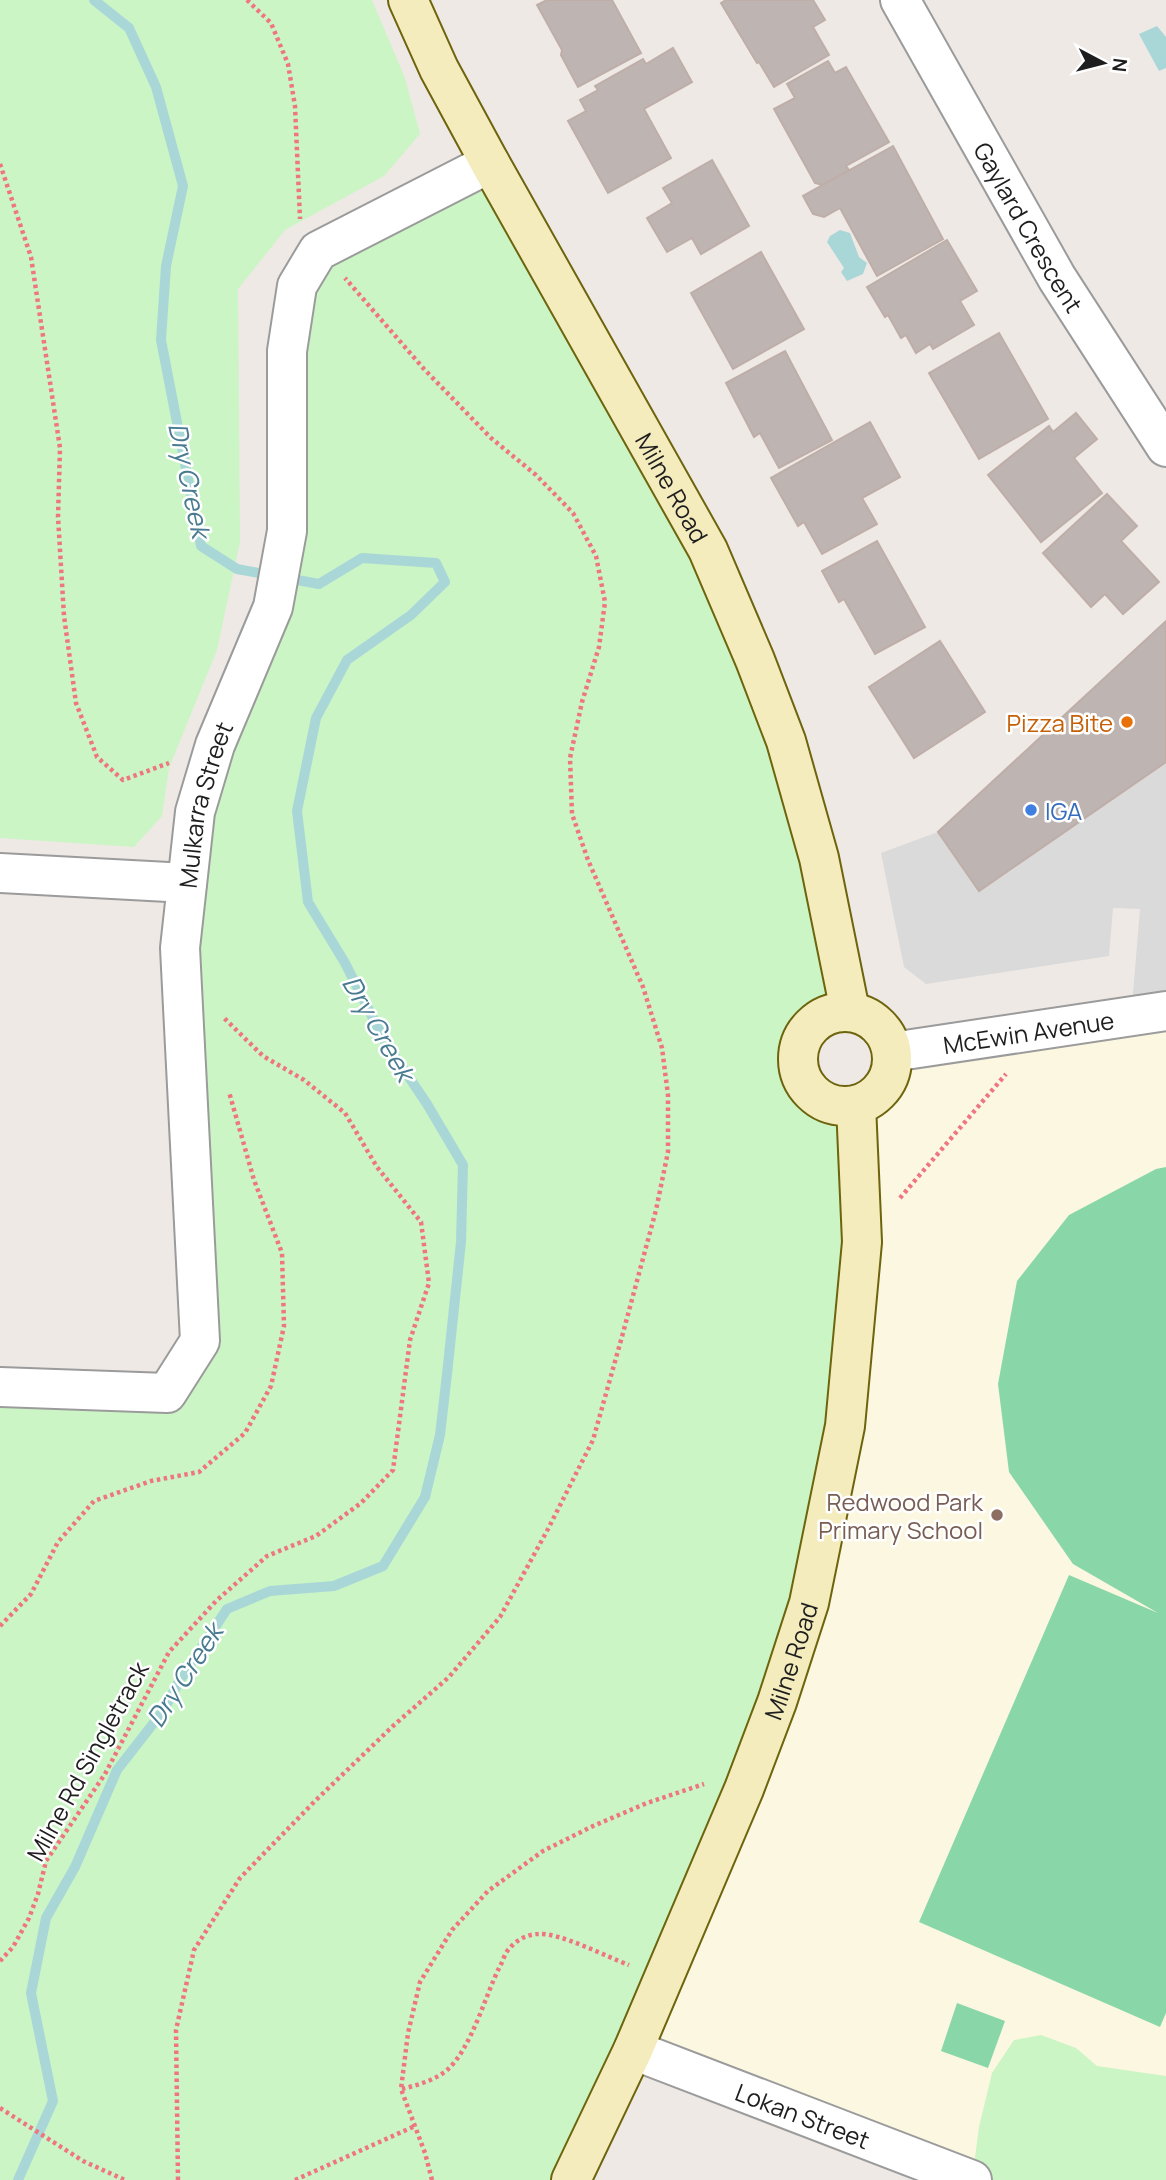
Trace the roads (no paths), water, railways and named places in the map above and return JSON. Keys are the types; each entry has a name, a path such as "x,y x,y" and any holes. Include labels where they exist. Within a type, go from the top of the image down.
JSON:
{"main road":[{"name":"Milne Road","path":"408,0 439,69 490,163 708,550 786,741 819,858 850,1011"},
{"path":"850,1011 865,1015 878,1024 887,1037 892,1052 892,1067 880,1091 868,1100 856,1105 839,1106 824,1101 811,1091 802,1078 798,1062 800,1046 807,1031 818,1020 833,1013 850,1011"},
{"name":"Milne Road","path":"571,2180 633,2050 744,1789 777,1702 809,1603 845,1426 862,1242 856,1105"}],"street":[{"name":"Gaylard Crescent","path":"900,0 1057,278 1166,447"},
{"name":"Mulkarra Street","path":"0,1387 167,1393 200,1341 180,948 195,812 215,745 273,607 287,531 287,351 297,286 318,251 490,163"},
{"path":"0,873 187,883"},
{"name":"McEwin Avenue","path":"892,1052 1166,1012"},
{"name":"Lokan Street","path":"633,2050 972,2180"}],"water":[{"path":"1157,26 1166,37 1166,68 1159,71 1139,34"},
{"path":"840,230 850,233 859,257 867,263 863,274 847,281 841,272 844,268 827,242 830,236"}],"waterway":[{"name":"Dry Creek","path":"18,2180 53,2101 31,1993 46,1918 75,1867 117,1770 163,1711 227,1609 270,1591 334,1586 383,1566 425,1497 440,1435 461,1242 463,1165 427,1104 384,1040 345,963 308,902 297,811 316,718 347,660 411,615 445,582 436,563 362,558 319,584 237,569 201,546 161,340 166,266 183,186 156,87 129,28 94,0"}],"place":[{"name":"Pizza Bite","path":"1127,722"},
{"name":"IGA","path":"1031,810"},
{"name":"Redwood Park Primary School","path":"997,1515"}]}
